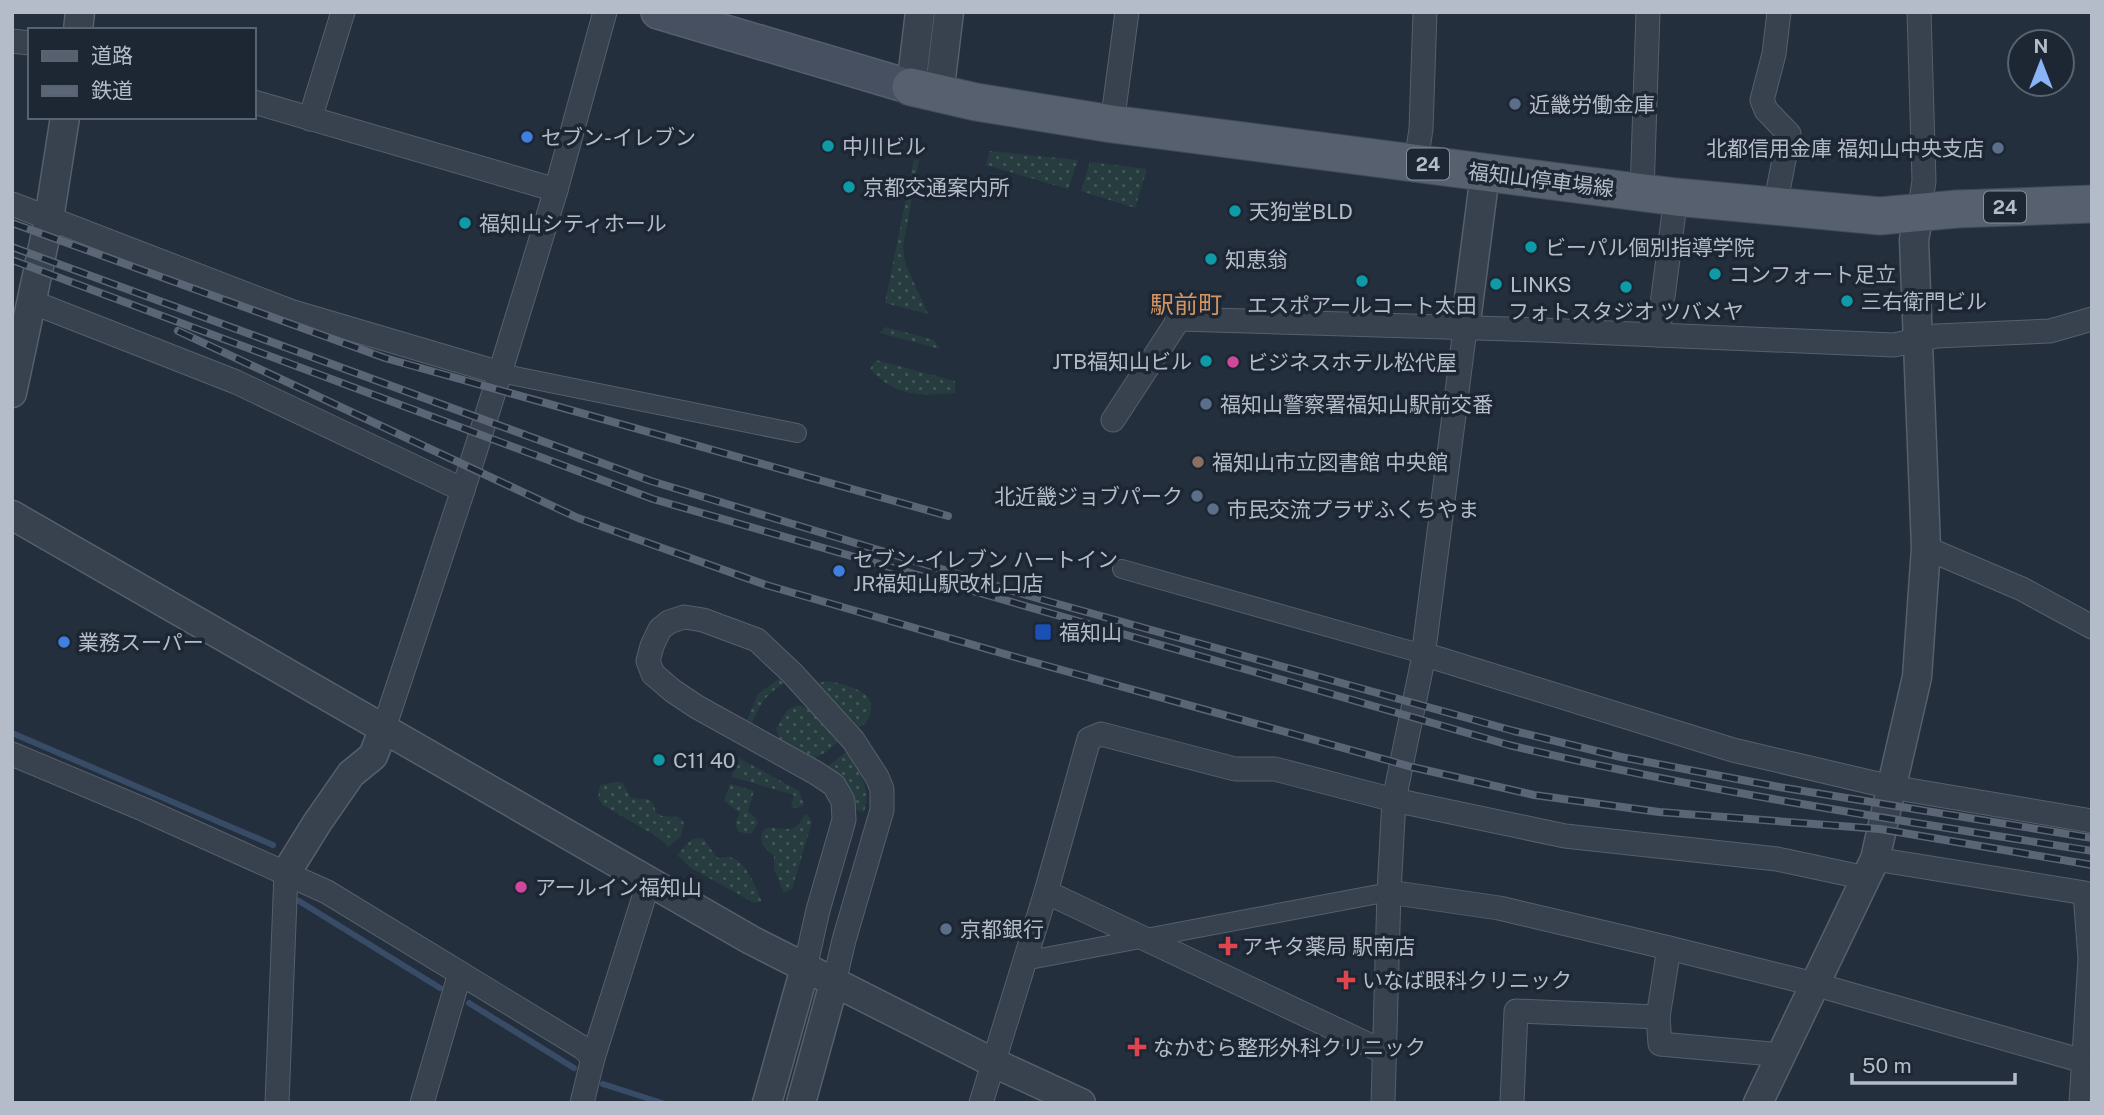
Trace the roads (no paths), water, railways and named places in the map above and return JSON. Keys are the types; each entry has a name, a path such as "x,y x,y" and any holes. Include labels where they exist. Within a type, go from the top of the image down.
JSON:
{"main road":[{"path":"658,12 700,18 925,91"},
{"name":"福知山停車場線","path":"925,91 1112,124 1659,195 1881,216 1957,209 2092,204"}],"street":[{"path":"310,119 343,12"},
{"path":"277,1103 286,873 351,775 373,756 384,728 500,373 556,190 605,12"},
{"path":"920,12 925,91"},
{"path":"925,91 949,12"},
{"path":"1112,124 1128,12"},
{"path":"1416,162 1421,129 1425,12"},
{"path":"1648,12 1659,195 1658,335"},
{"path":"1775,206 1789,134 1766,110 1762,100 1774,54 1779,12"},
{"path":"1758,1103 1870,869 1917,677 1926,548 1914,240 1924,181 1919,12"},
{"path":"256,103 556,190"},
{"path":"12,393 49,219 65,119"},
{"path":"1383,1103 1394,800 1423,654 1485,174"},
{"path":"12,204 290,311 500,373 797,433"},
{"path":"32,302 236,382 463,490"},
{"path":"1113,420 1176,315 1894,345 1945,336 2050,331 2092,319"},
{"path":"12,515 751,940 992,1062 1081,1103"},
{"path":"1926,548 2022,589 2092,627"},
{"path":"1122,569 1423,654 1733,750 1891,788 2092,821"},
{"path":"767,1103 844,820 843,801 834,785 697,707 653,674 649,661 660,629 669,622 684,617 703,620 757,640 792,673 853,740 877,777 881,789 881,810 801,1103"},
{"path":"981,1103 1046,892 1089,739 1101,734 1235,769 1275,769 1394,800 1565,836 2085,893 2091,959 2089,1036 2083,1060 2081,1103"},
{"path":"12,754 327,892 583,1048 593,1058"},
{"path":"582,1103 593,1058 649,881"},
{"path":"1046,892 1384,1052"},
{"path":"1024,961 1389,892 1499,908 1669,948 1814,984 2083,1060"},
{"path":"1669,948 1658,1017 1660,1044 1782,1055"},
{"path":"422,1103 460,973"},
{"path":"1512,1103 1516,1011 1658,1017"}],"waterway":[{"path":"12,733 273,845"},
{"path":"299,901 440,988"},
{"path":"469,1003 574,1068"},
{"path":"603,1084 662,1103"}],"railway":[{"path":"12,223 385,358 948,516"},
{"path":"12,247 651,481 1040,599 1514,731 1621,757 1779,787 2092,838"},
{"path":"12,260 653,499 1509,745 1726,791 2092,851"},
{"path":"178,331 578,518 766,585 1022,659 1412,767 1534,795 1659,812 1880,829 2092,865"}],"place":[{"name":"近畿労働金庫","path":"1515,104"},
{"name":"セブン-イレブン","path":"527,137"},
{"name":"中川ビル","path":"828,146"},
{"name":"北都信用金庫 福知山中央支店","path":"1998,148"},
{"name":"京都交通案内所","path":"849,187"},
{"name":"天狗堂BLD","path":"1235,211"},
{"name":"福知山シティホール","path":"465,223"},
{"name":"ビーパル個別指導学院","path":"1531,247"},
{"name":"知恵翁","path":"1211,259"},
{"name":"コンフォート足立","path":"1715,274"},
{"name":"エスポアールコート太田","path":"1362,281"},
{"name":"LINKS","path":"1496,284"},
{"name":"フォトスタジオ ツバメヤ","path":"1626,287"},
{"name":"三右衛門ビル","path":"1847,301"},
{"name":"JTB福知山ビル","path":"1206,361"},
{"name":"ビジネスホテル松代屋","path":"1233,362"},
{"name":"福知山警察署福知山駅前交番","path":"1206,404"},
{"name":"福知山市立図書館 中央館","path":"1198,462"},
{"name":"北近畿ジョブパーク","path":"1197,496"},
{"name":"市民交流プラザふくちやま","path":"1213,509"},
{"name":"セブン-イレブン ハートイン JR福知山駅改札口店","path":"839,571"},
{"name":"福知山","path":"1043,632"},
{"name":"業務スーパー","path":"64,642"},
{"name":"C11 40","path":"659,760"},
{"name":"アールイン福知山","path":"521,887"},
{"name":"京都銀行","path":"946,929"},
{"name":"アキタ薬局 駅南店","path":"1228,946"},
{"name":"いなば眼科クリニック","path":"1346,980"},
{"name":"なかむら整形外科クリニック","path":"1137,1047"}],"district":[{"name":"駅前町","path":"1186,304"}]}
